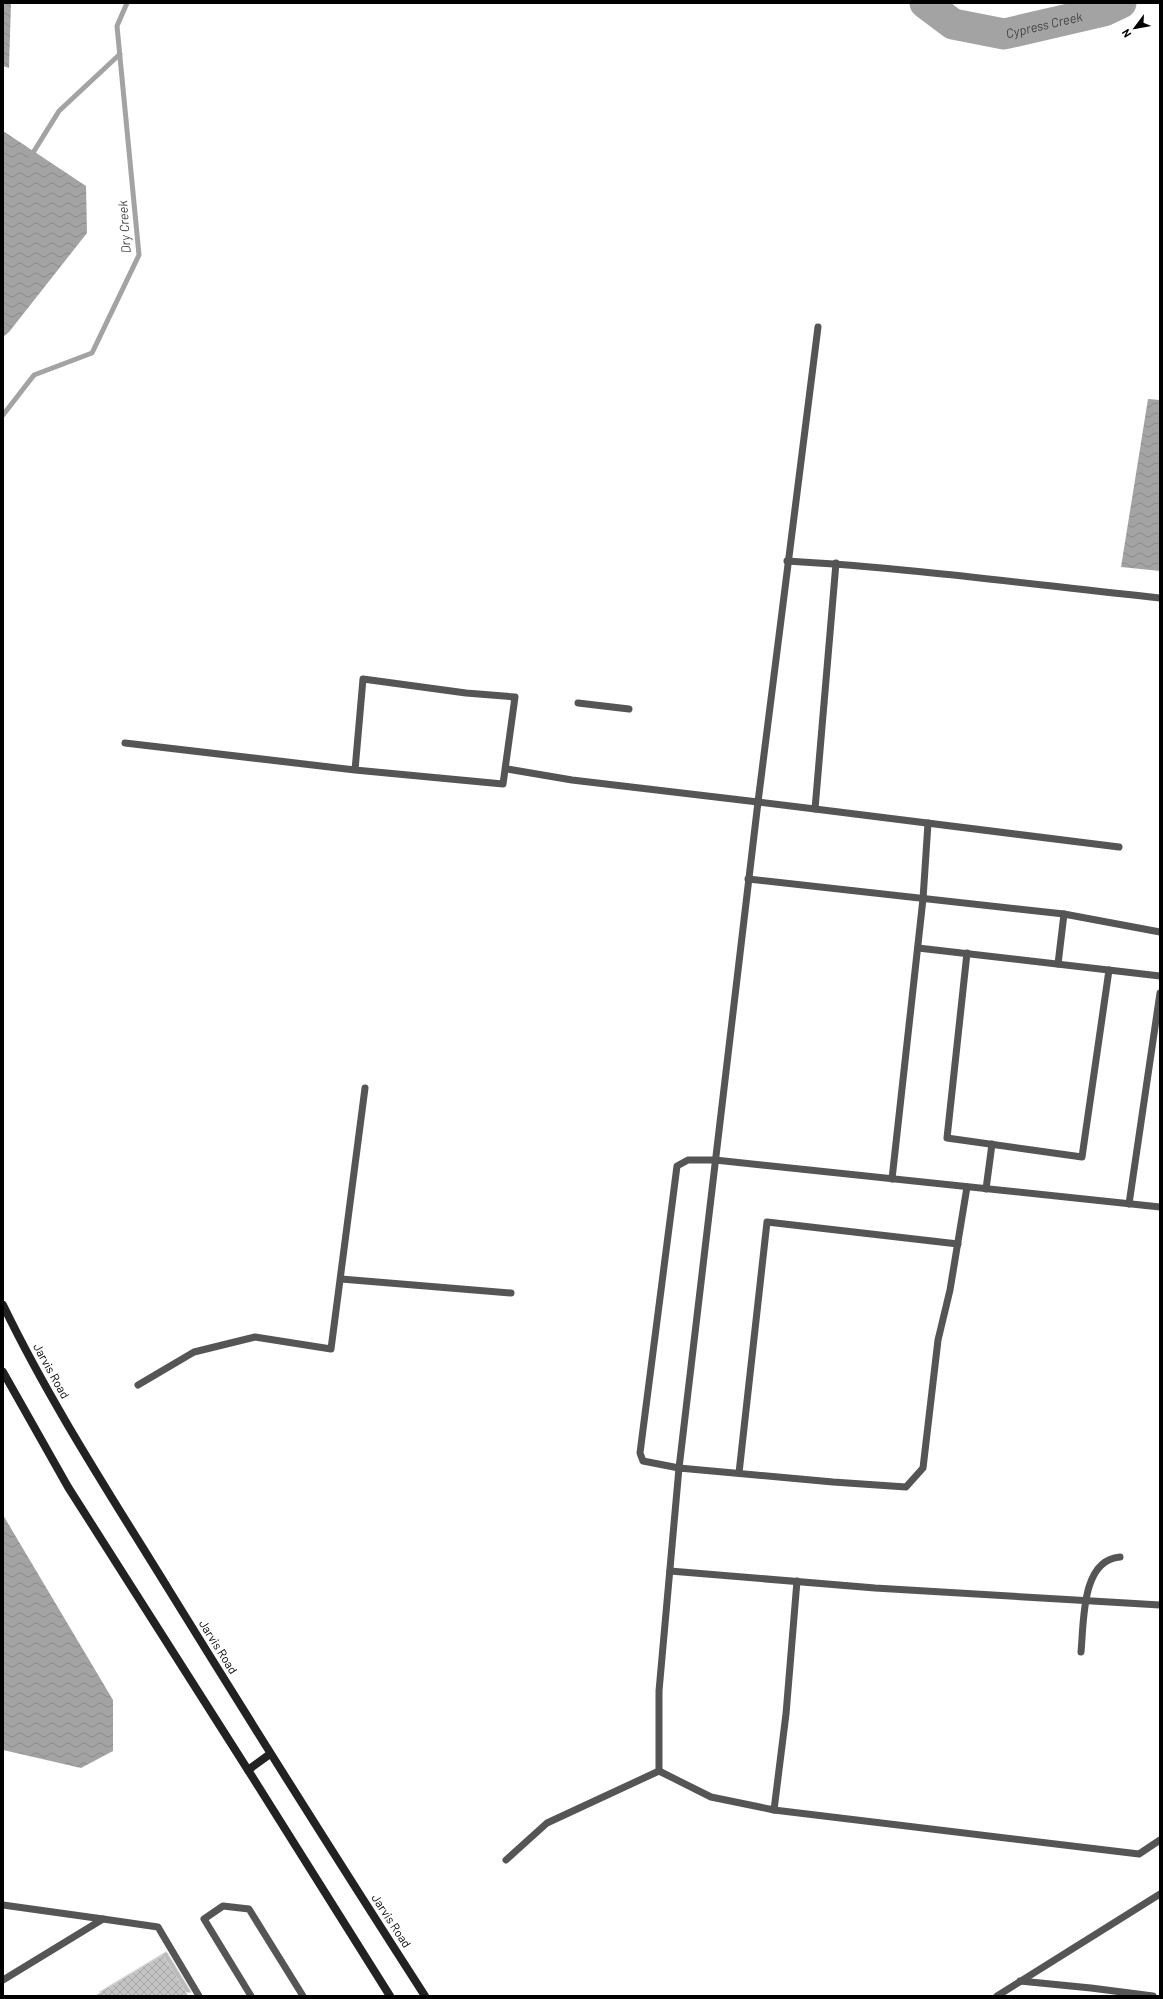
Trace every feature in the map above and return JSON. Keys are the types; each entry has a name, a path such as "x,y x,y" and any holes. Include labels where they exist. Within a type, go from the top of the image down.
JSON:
{"street":[{"name":"Jarvis Road","path":"3,1305 29,1358 68,1428 270,1754 425,1996"},
{"path":"3,1372 68,1488 390,1996"},
{"path":"248,1770 270,1754"}],"lane":[{"path":"659,1771 659,1691 679,1468 748,879 787,560 818,327"},
{"path":"787,560 836,563 1160,598"},
{"path":"815,809 836,563"},
{"path":"125,743 355,770 503,784 507,770 515,697 466,693 363,679 355,770"},
{"path":"578,703 629,709"},
{"path":"507,770 572,780 1119,846"},
{"path":"892,1179 923,899 928,823"},
{"path":"748,879 1064,914 1160,932"},
{"path":"1058,964 1064,914"},
{"path":"918,948 1160,976"},
{"path":"967,953 947,1138 1082,1157 1109,970"},
{"path":"1129,1204 1160,993"},
{"path":"138,1385 194,1352 255,1337 331,1349 365,1088"},
{"path":"986,1189 992,1144"},
{"path":"968,1187 938,1340 923,1468 906,1487 679,1468 643,1461 640,1453 677,1166 688,1160 715,1160 1160,1207"},
{"path":"738,1473 767,1222 958,1244"},
{"path":"341,1279 511,1293"},
{"path":"1081,1652 1086,1600 1092,1576 1100,1566 1112,1558 1120,1557"},
{"path":"670,1570 797,1581 1160,1605"},
{"path":"774,1810 786,1714 797,1581"},
{"path":"659,1771 711,1797 774,1810 1139,1854 1160,1840"},
{"path":"506,1860 547,1823 659,1771"},
{"path":"1000,1995 1160,1894"},
{"path":"3,1905 158,1927 199,1996"},
{"path":"251,1996 204,1919 223,1906 249,1909 303,1996"},
{"path":"3,1980 103,1919"},
{"path":"1020,1981 1153,1996"}],"water":[{"path":"3,3 11,3 9,68 3,66"},
{"path":"3,131 86,186 87,233 9,332 3,337"},
{"path":"1148,399 1160,400 1160,571 1121,567"},
{"path":"3,1515 113,1700 113,1751 81,1768 3,1750"}],"building":[{"path":"163,1955 188,1996 95,1996"}],"waterway":[{"name":"Dry Creek","path":"3,415 34,375 92,353 139,255 117,26 127,3"},
{"name":"Cypress Creek","path":"925,3 953,24 1004,34 1104,11 1121,3"},
{"path":"31,156 59,111 120,54"}]}
